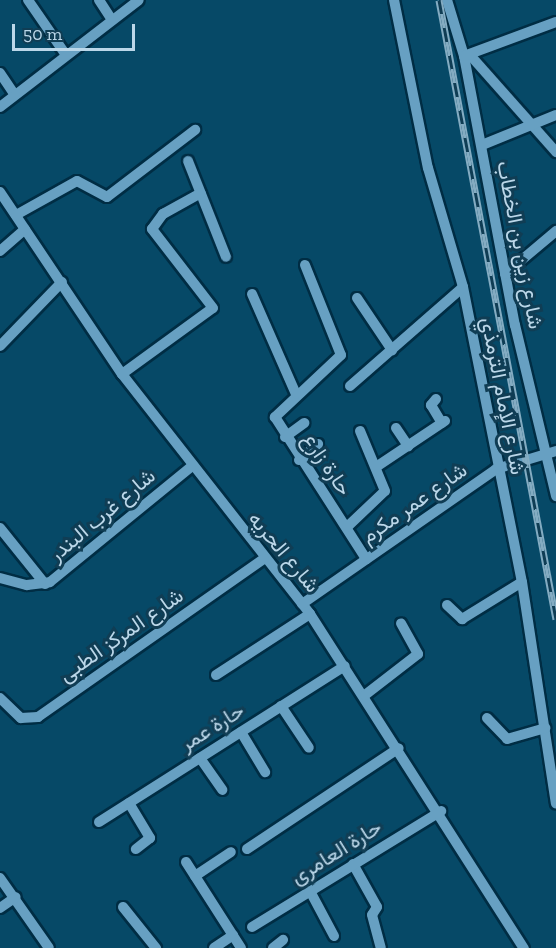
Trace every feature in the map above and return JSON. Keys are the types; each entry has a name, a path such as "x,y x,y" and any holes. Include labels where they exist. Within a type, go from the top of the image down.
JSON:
{"street":[{"path":"28,0 66,55"},
{"path":"99,0 112,20"},
{"path":"0,107 139,0"},
{"name":"شارع الإمام الترمذي","path":"394,0 428,168 463,287 496,469 522,582 556,803"},
{"name":"شارع زين بن الخطاب","path":"447,0 467,55 505,274 551,452 556,496"},
{"path":"556,22 467,55 556,152"},
{"path":"0,73 14,94"},
{"path":"482,145 528,124 556,115"},
{"path":"16,215 71,182 107,197 195,130"},
{"path":"188,161 226,257"},
{"name":"شارع الحريه","path":"0,192 122,374 191,467 310,614 441,811 524,948"},
{"path":"122,374 213,308 152,229 164,214 201,193"},
{"path":"0,251 25,229"},
{"path":"505,274 556,231"},
{"name":"حارة زارع","path":"305,265 341,348 337,361 274,415 299,460 347,527 366,559"},
{"path":"0,346 62,282"},
{"path":"350,386 463,287"},
{"path":"252,294 296,394"},
{"path":"357,298 392,350"},
{"path":"376,468 443,422 431,405 436,399"},
{"path":"285,437 304,423"},
{"path":"396,428 408,446"},
{"path":"347,527 385,494 360,430"},
{"path":"299,460 318,444"},
{"name":"شارع عمر مكرم","path":"302,604 496,469 551,452"},
{"name":"شارع غرب البندر","path":"0,578 45,584 191,467"},
{"path":"0,528 45,584"},
{"name":"شارع المركز الطبى","path":"0,698 21,718 38,717 264,559"},
{"path":"447,605 462,619 522,582"},
{"path":"216,675 310,614"},
{"path":"365,695 418,654 401,622"},
{"name":"حارة عمر","path":"99,822 345,666"},
{"path":"281,706 309,748"},
{"path":"487,718 507,739 545,728"},
{"path":"241,732 265,772"},
{"path":"247,849 399,748"},
{"path":"200,758 222,790"},
{"path":"129,803 150,838 136,849"},
{"name":"حارة العامرى","path":"252,927 441,811"},
{"path":"195,876 231,852"},
{"path":"186,862 241,948"},
{"path":"353,864 377,907 372,915 381,948"},
{"path":"0,878 16,897 49,948"},
{"path":"310,891 334,936"},
{"path":"0,908 16,897"},
{"path":"123,908 156,948"},
{"path":"214,948 233,935"},
{"path":"273,948 283,940"}],"railway":[{"path":"439,0 556,619"}]}
